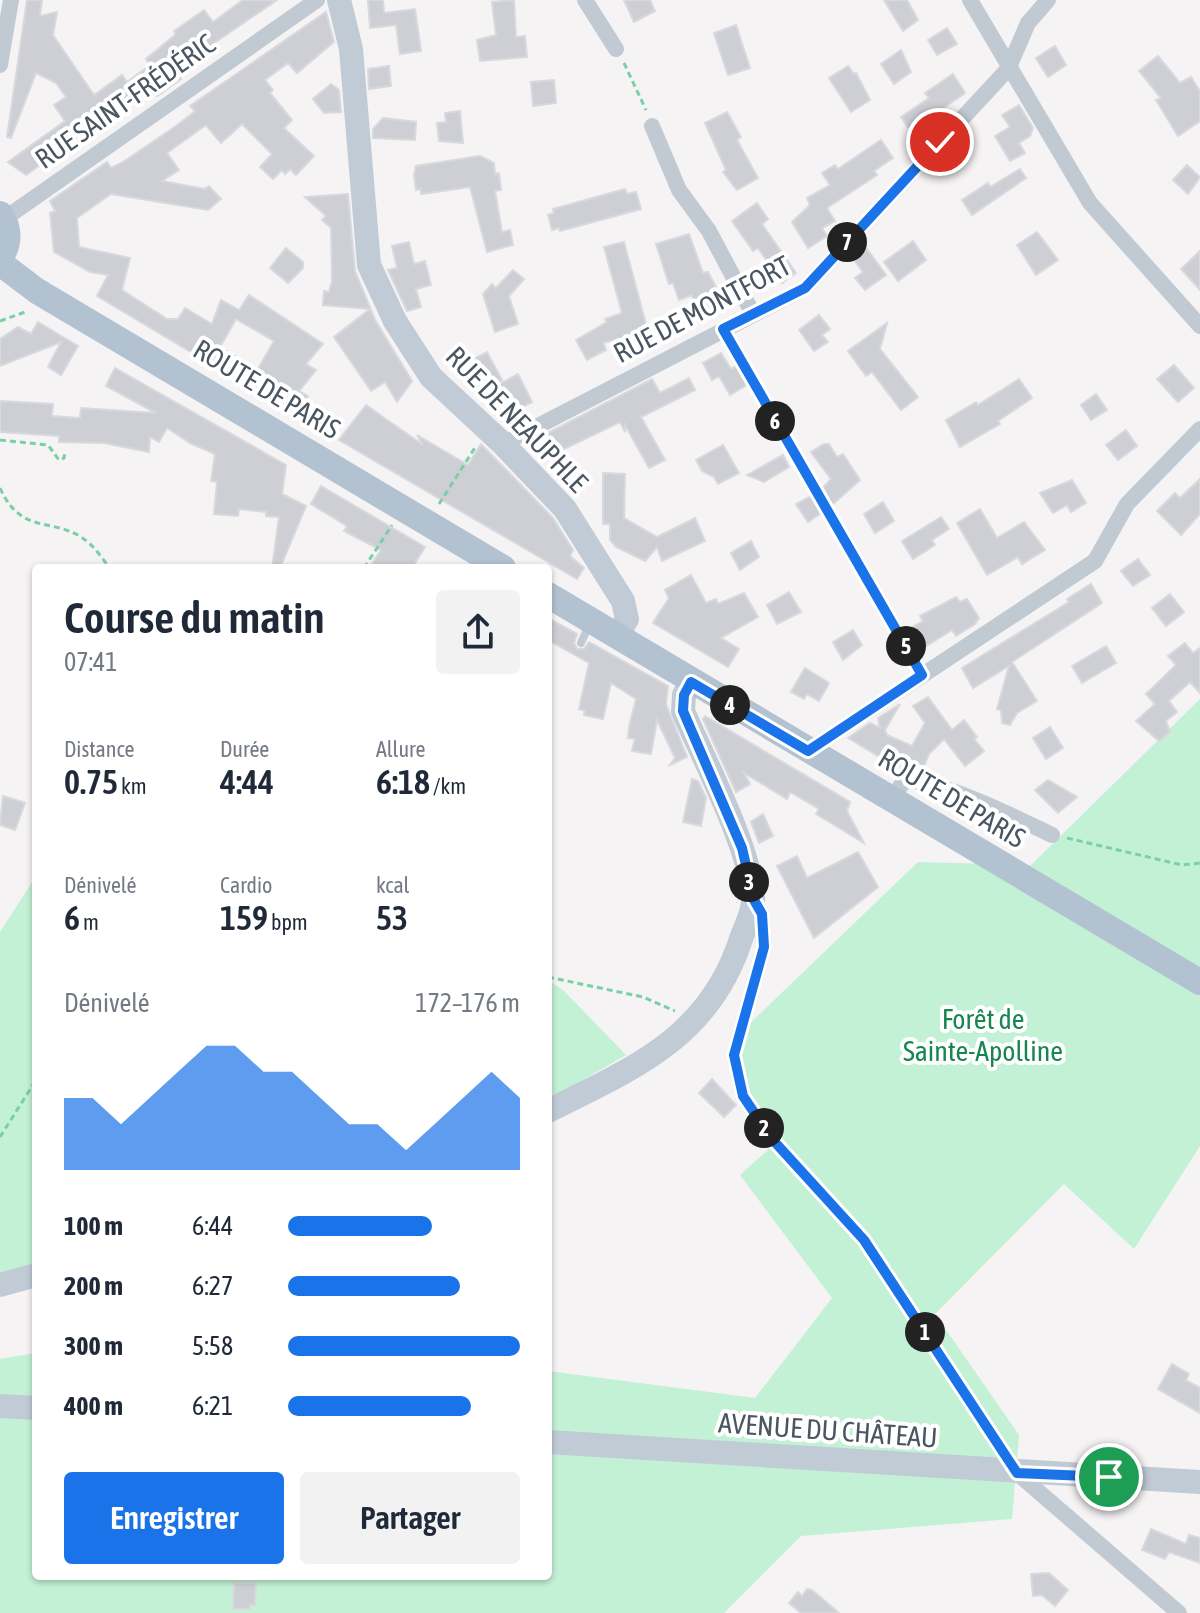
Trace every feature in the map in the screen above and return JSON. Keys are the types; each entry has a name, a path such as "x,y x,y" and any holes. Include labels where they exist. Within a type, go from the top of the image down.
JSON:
{"main road":[{"path":"0,260 8,241 2,217"},
{"name":"ROUTE DE PARIS","path":"0,260 37,291 496,564"},
{"name":"ROUTE DE PARIS","path":"552,599 586,632 617,636 1200,982"}],"street":[{"path":"0,65 11,0"},
{"name":"RUE SAINT-FRÉDÉRIC","path":"2,217 317,0"},
{"name":"RUE DE NEAUPHLE","path":"339,0 351,49 369,265 395,321 431,377 565,509 619,594 627,619 617,636"},
{"path":"585,0 616,49"},
{"path":"970,0 1008,69 1090,203 1200,326"},
{"name":"RUE DE MONTFORT","path":"494,437 805,288 1008,69 1028,23 1048,0"},
{"path":"652,126 679,190 709,231 753,314"},
{"path":"808,751 1095,561 1127,504 1200,429"},
{"path":"691,682 684,695 683,711 742,848 754,900 762,914 764,947 734,1055 743,1096 772,1139 864,1240 1017,1473 1179,1613"},
{"path":"892,800 905,779 930,784 958,791 1052,835"},
{"path":"552,1109 664,1049 695,1021 730,974 754,900"},
{"path":"0,1285 32,1276"},
{"path":"0,1406 32,1408"},
{"name":"AVENUE DU CHÂTEAU","path":"552,1442 1200,1482"}],"lane":[{"path":"723,329 922,675"}],"path":[{"path":"616,49 652,126"},
{"path":"0,321 26,313 30,308"},
{"path":"438,506 494,437"},
{"path":"0,440 48,445 59,460 64,458 65,452"},
{"path":"0,488 6,502 22,520 54,525 88,541 107,564"},
{"path":"367,564 403,509"},
{"path":"1052,835 1182,865 1200,863"},
{"path":"552,978 643,997 695,1021"},
{"path":"0,1137 32,1086"}],"green space":[{"name":"Forêt de Sainte-Apolline","path":"1200,699 1200,1146 1134,1249 1064,1184 935,1314 1019,1435 1012,1519 801,1536 724,1613 0,1613 0,1359 32,1354 32,1580 552,1580 552,1372 755,1398 832,1298 740,1175 770,1148 741,1074 742,1031 918,862 1031,865"},
{"path":"32,882 32,1269 0,1279 0,932"},
{"path":"552,983 563,990 626,1055 552,1098"}],"building":[{"path":"27,0 42,0 40,16 57,12 53,35 94,95 122,75 127,82 150,65 146,59 176,34 174,31 204,10 213,22 243,0 277,0 175,70 181,79 157,96 151,88 80,144 77,139 26,175 8,162 65,121 54,105 66,97 56,83 36,73 11,138 7,137"},
{"path":"368,0 383,0 384,13 415,9 421,51 400,54 396,25 370,28"},
{"path":"514,0 516,37 525,36 527,57 480,61 477,40 496,35 492,2"},
{"path":"624,0 650,0 655,11 634,22"},
{"path":"884,0 907,0 918,20 903,31"},
{"path":"326,12 334,42 297,73 288,63 265,80 273,90 270,93 292,120 284,128 314,156 296,175 290,169 285,174 282,170 273,179 260,167 272,154 242,124 221,143 206,125 167,153 179,170 162,181 205,189 209,186 221,199 208,210 111,194 77,218 79,247 130,258 122,290 167,319 178,319 185,308 212,324 221,300 239,310 249,295 323,344 306,364 316,370 299,391 308,396 296,415 97,296 108,275 90,272 54,252 50,213 55,211 50,201 107,162 111,168 123,162 195,111 190,106","holes":["236,319 274,341 258,369 220,347"]},
{"path":"736,25 750,68 728,75 714,33"},
{"path":"947,28 957,44 937,55 928,40"},
{"path":"1055,46 1066,65 1048,77 1036,58"},
{"path":"901,50 911,72 894,84 881,64"},
{"path":"1158,56 1180,83 1191,77 1200,91 1200,121 1178,136 1156,100 1161,98 1139,71"},
{"path":"389,66 391,86 369,89 368,69"},
{"path":"848,66 856,73 870,100 851,112 829,78"},
{"path":"953,74 965,93 938,112 942,117 913,135 901,117 929,98 925,93"},
{"path":"554,80 556,103 533,106 531,82"},
{"path":"331,84 339,90 341,112 324,113 313,99"},
{"path":"1019,105 1033,128 1030,136 1019,143 1025,153 1010,161 995,136 1010,127 1002,115"},
{"path":"460,111 463,143 439,141 437,123 446,122 445,113"},
{"path":"727,112 741,137 737,140 758,178 737,190 723,172 726,170 705,123"},
{"path":"383,118 416,122 415,140 373,138 373,129"},
{"path":"881,140 893,158 874,171 877,175 827,208 835,221 822,228 827,236 808,248 792,222 810,205 807,198 830,185 822,173 835,165 838,169"},
{"path":"480,156 494,163 495,174 499,173 501,190 495,191 502,232 510,230 513,245 487,252 470,187 421,194 421,189 416,190 414,175 416,166"},
{"path":"1187,165 1200,177 1188,194 1173,180"},
{"path":"1020,169 1026,178 972,215 962,200 988,183 990,187"},
{"path":"625,189 627,194 636,192 641,209 560,231 559,228 552,230 548,215 554,213 553,209"},
{"path":"348,194 355,271 375,320 412,381 397,402 385,382 371,391 334,337 370,309 323,305 324,291 329,292 332,281 331,228 322,220 326,216 305,197"},
{"path":"757,203 768,219 762,224 796,273 782,283 758,248 753,251 732,221"},
{"path":"1037,232 1058,260 1036,275 1017,245"},
{"path":"689,234 703,273 708,272 727,307 713,314 705,299 694,303 692,295 679,300 673,283 669,284 656,244"},
{"path":"913,241 926,260 898,281 884,262"},
{"path":"409,242 414,264 425,261 431,285 416,289 421,307 407,311 388,270 397,268 392,246"},
{"path":"624,242 648,332 603,343 606,350 587,360 576,340 607,322 605,319 622,313 604,247"},
{"path":"286,248 303,262 303,268 288,283 270,268"},
{"path":"867,249 886,275 865,290 855,278 863,272 854,260"},
{"path":"1200,251 1200,290 1181,269"},
{"path":"513,270 524,279 509,296 518,324 495,332 483,294 492,284 496,288"},
{"path":"819,315 830,329 822,335 828,342 814,351 799,330"},
{"path":"38,322 78,346 61,375 48,367 61,342 0,366 0,339 18,327 31,334"},
{"path":"887,323 880,349 918,397 901,410 872,372 866,376 848,351"},
{"path":"487,352 502,380 485,389 482,384 478,386 466,363"},
{"path":"721,353 731,369 736,366 747,385 730,395 719,376 712,380 703,363"},
{"path":"1174,365 1194,388 1178,402 1157,379"},
{"path":"115,368 286,465 282,494 306,506 282,564 273,564 279,517 239,509 238,516 214,514 217,482 211,481 215,454 167,428 159,442 150,437 149,452 104,443 59,442 59,436 0,432 0,401 53,404 52,416 80,418 81,408 156,413 106,386"},
{"path":"518,374 532,402 511,413 496,386"},
{"path":"689,378 695,390 641,417 665,460 649,468 625,425 625,432 620,422 552,455 544,435 652,379 660,393"},
{"path":"1019,379 1032,398 998,421 1000,424 960,447 946,420 976,402 978,405"},
{"path":"1096,394 1107,410 1091,420 1081,405"},
{"path":"366,405 423,445 417,435 468,465 481,444 553,518 573,550 570,556 584,568 577,579 339,440"},
{"path":"1126,430 1137,446 1118,460 1106,445"},
{"path":"829,444 837,457 843,454 860,480 832,505 823,488 831,479 811,452"},
{"path":"723,445 739,473 718,484 714,477 702,471 696,460"},
{"path":"783,455 789,467 764,482 747,475"},
{"path":"603,473 625,474 624,518 657,537 695,518 705,541 662,561 657,547 645,561 616,547 610,540 610,524 603,524"},
{"path":"1200,479 1200,514 1181,535 1157,511 1175,493 1180,498"},
{"path":"1072,480 1086,503 1071,512 1067,505 1053,513 1040,493"},
{"path":"321,486 425,547 414,564 372,564 381,550 344,531 347,526 311,504"},
{"path":"811,496 821,513 808,522 796,504"},
{"path":"883,502 894,521 875,533 864,514"},
{"path":"980,509 997,538 1024,522 1045,550 1022,564 1018,557 987,575 957,523"},
{"path":"941,517 949,529 932,540 935,545 913,559 902,541"},
{"path":"751,541 759,557 740,570 731,553"},
{"path":"1138,559 1150,575 1133,586 1121,571"},
{"path":"691,575 706,603 716,599 718,604 744,593 758,617 721,638 739,649 728,667 653,623 669,598 665,590"},
{"path":"1091,584 1102,603 1012,662 1037,701 1017,713 1010,725 1002,723 1001,710 997,709 1009,666 973,688 962,668 1069,602 1067,599"},
{"path":"789,592 801,612 777,624 767,605"},
{"path":"1170,594 1184,612 1166,626 1152,608"},
{"path":"956,597 960,602 967,599 979,618 956,636 952,630 923,648 911,628 923,621 920,616"},
{"path":"552,620 577,634 574,643 577,649 584,649 589,642 668,686 666,704 687,757 670,765 675,758 657,720 651,754 632,751 635,739 628,738 636,699 611,683 603,719 584,715 585,711 579,709 589,663 552,642"},
{"path":"853,630 862,645 843,660 833,642"},
{"path":"1185,643 1193,653 1200,648 1200,693 1190,682 1169,701 1177,712 1166,721 1170,732 1159,741 1136,721 1155,704 1146,694 1176,665 1168,656"},
{"path":"1106,646 1116,663 1082,683 1072,666"},
{"path":"805,668 829,683 819,701 807,694 804,699 791,692"},
{"path":"928,697 952,730 964,720 977,737 974,739 984,751 965,766 944,739 929,754 922,771 898,768 848,738 870,723 880,728 878,718 900,704 885,730 887,735 912,746 925,723 913,706"},
{"path":"705,716 850,802 847,811 864,843 816,814 819,809 790,792 787,799 744,773 750,784 736,792 703,719"},
{"path":"1050,727 1063,748 1046,759 1033,738"},
{"path":"692,779 698,781 706,798 701,826 683,822"},
{"path":"1048,780 1077,797 1058,813 1035,790"},
{"path":"3,796 25,803 15,830 0,825"},
{"path":"763,814 773,836 759,843 751,822"},
{"path":"858,852 878,887 814,938 777,866 797,856 807,878"},
{"path":"712,1079 736,1105 724,1117 699,1093"},
{"path":"1172,1364 1189,1374 1186,1380 1200,1388 1200,1413 1158,1389"},
{"path":"1151,1529 1186,1544 1189,1535 1200,1538 1200,1563 1169,1552 1165,1559 1142,1550"},
{"path":"1049,1573 1068,1590 1055,1606 1042,1595 1033,1596 1031,1574"},
{"path":"234,1583 256,1583 255,1605 250,1605 250,1609 233,1609"},
{"path":"807,1589 839,1613 801,1613 789,1603 798,1592 802,1596"}],"route":[{"path":"940,142 805,288 723,329 922,675 808,751 691,682 684,695 683,711 742,848 754,900 762,914 764,947 734,1055 743,1096 772,1139 864,1240 1017,1473 1109,1477"}]}
